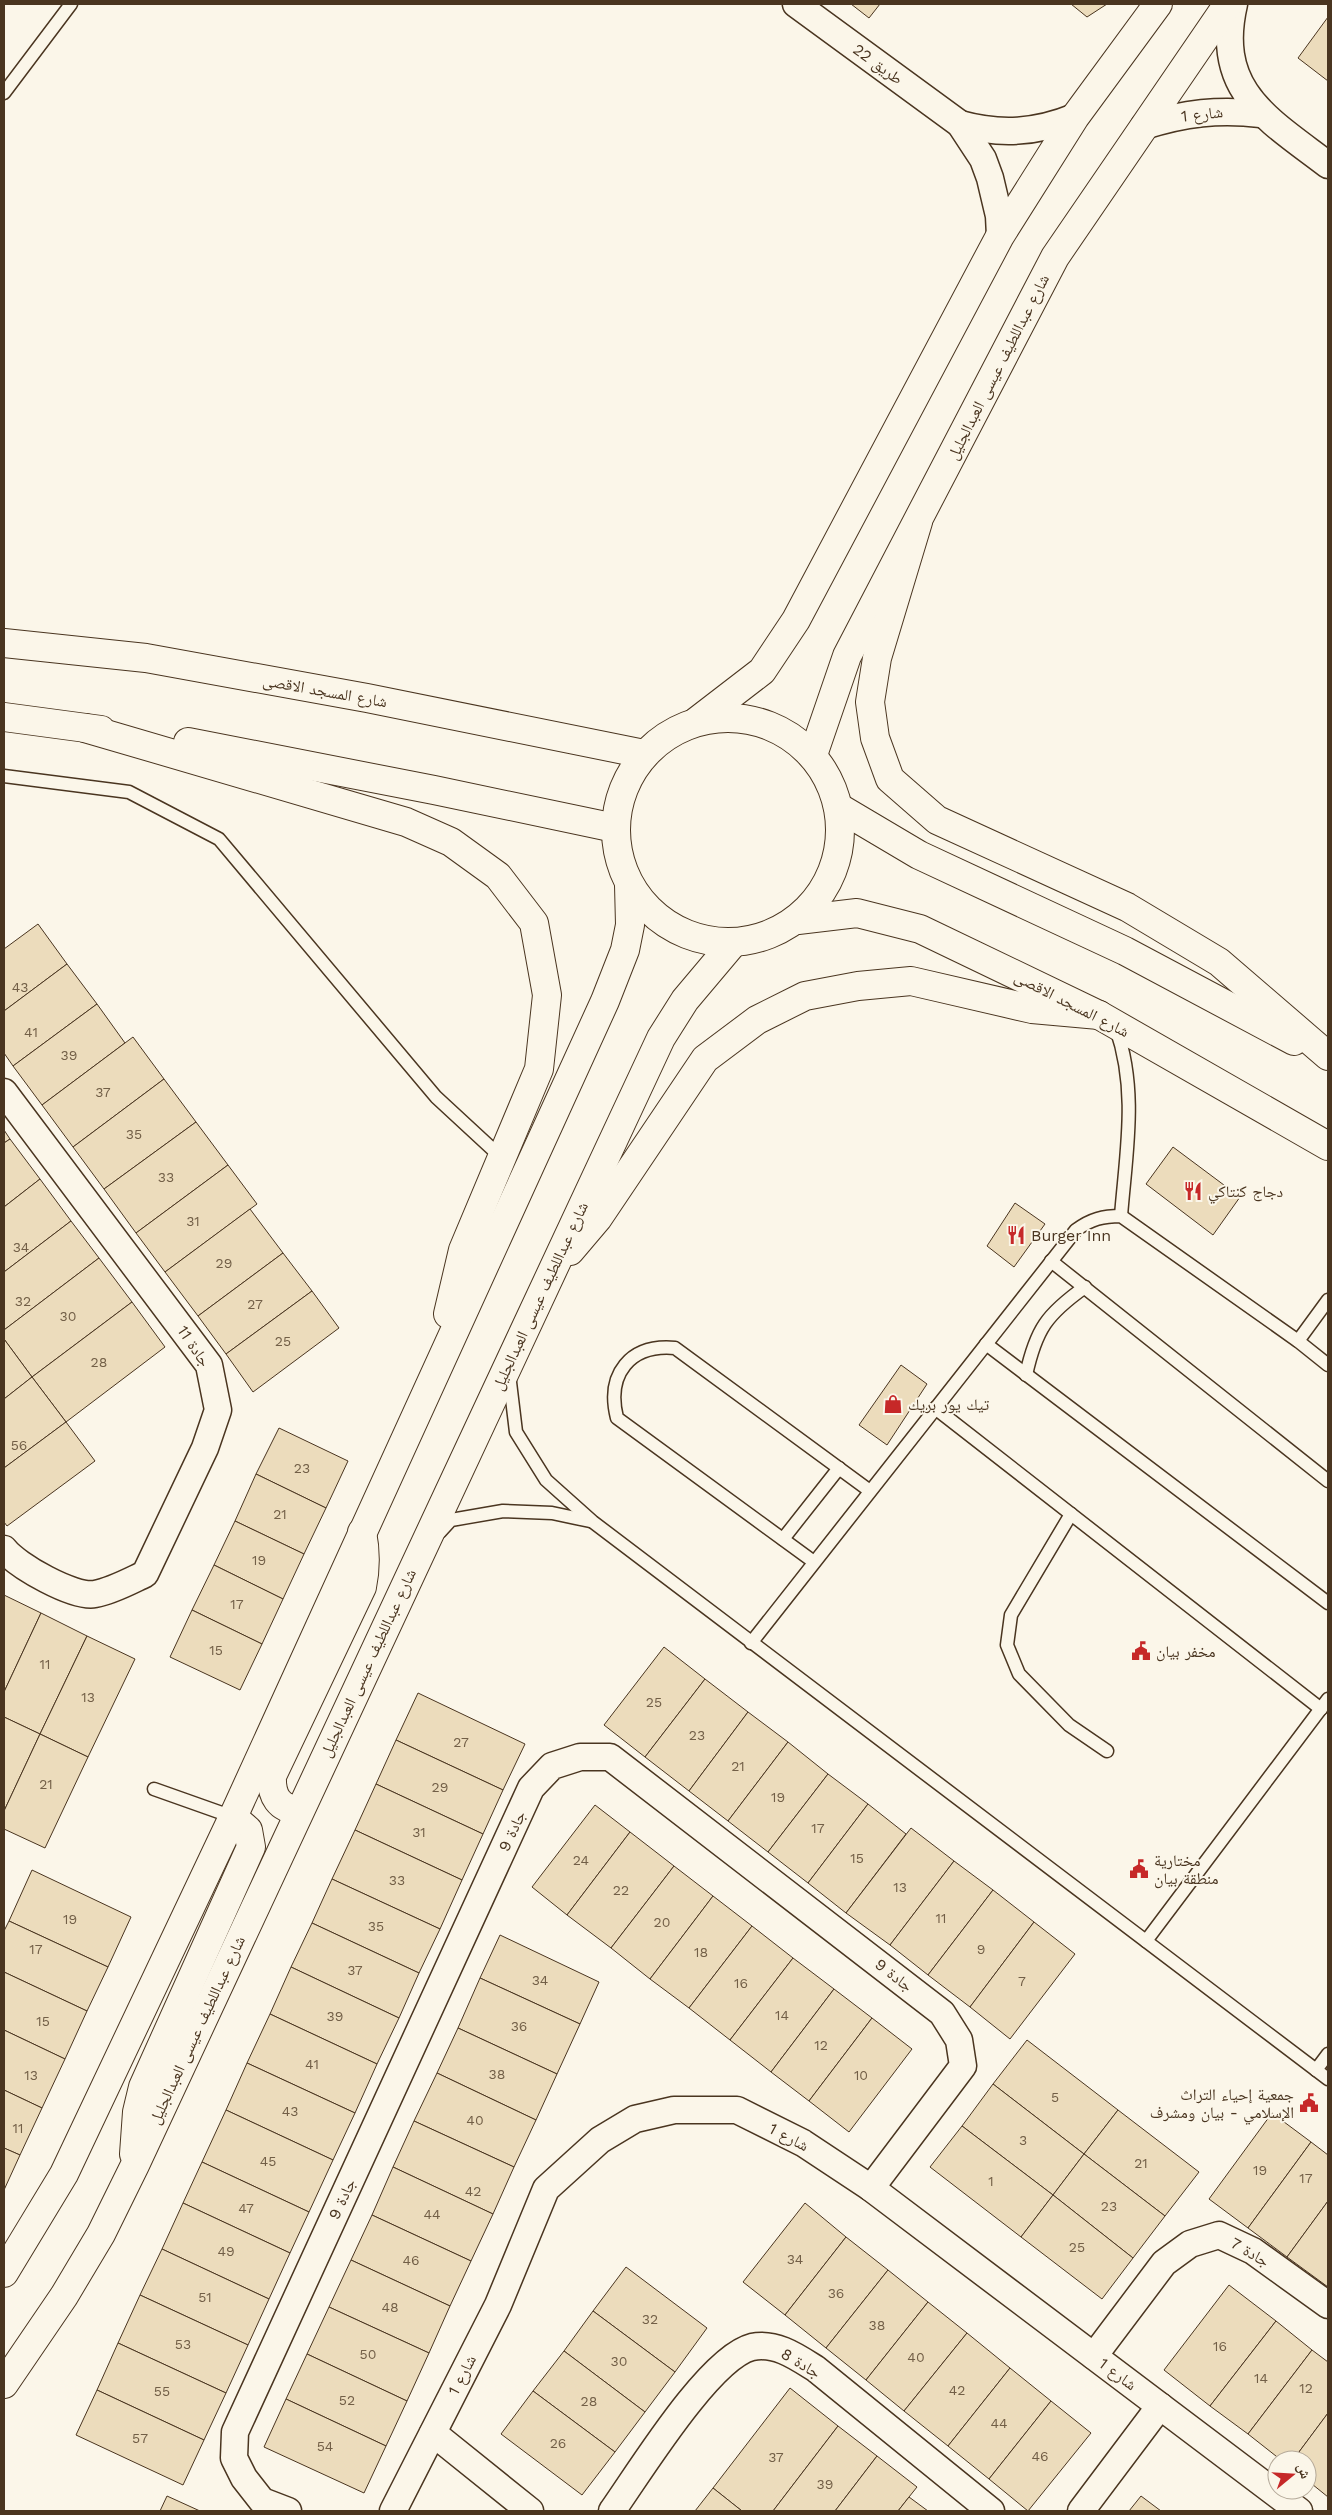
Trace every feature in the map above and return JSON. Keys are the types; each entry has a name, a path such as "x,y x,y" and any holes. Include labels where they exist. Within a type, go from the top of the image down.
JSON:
{"main road":[{"path":"697,721 728,716 760,721 788,734 812,755 829,779 838,807 841,838 834,869 820,897 798,920 778,932 756,940 733,943 692,937 656,917 629,885 618,858 615,828 619,802 629,776 644,754 668,734 697,721 762,671 796,620 1000,236 1075,117 1158,4"},
{"name":"شارع عبداللطيف عيسى العبدالجليل","path":"812,755 847,656 1055,257 1228,4"},
{"path":"918,522 877,658 870,702 875,738 890,779 937,820 1127,907 1219,962 1328,1056"},
{"name":"شارع المسجد الاقصى","path":"4,644 146,658 367,698 644,754"},
{"path":"4,716 207,745 615,828"},
{"path":"85,728 406,822 451,842 498,876 534,923 547,995 539,1069 503,1159 463,1250 434,1372"},
{"path":"838,807 919,855 1125,951 1328,1060"},
{"path":"4,2273 64,2174 232,1817 605,1001 625,950 630,925 629,885"},
{"name":"شارع المسجد الاقصى","path":"798,920 857,913 920,929 1107,1020 1327,1148"},
{"name":"شارع عبداللطيف عيسى العبدالجليل","path":"4,2384 64,2296 101,2234 135,2165 508,1366 545,1281 661,1038 684,1000 733,943"},
{"path":"545,1281 598,1218 705,1059 757,1020 805,996 858,986 910,981 1032,1009 1107,1020"},
{"path":"300,1810 284,1807 278,1802 271,1786 272,1776 362,1587 366,1557 362,1531"},
{"path":"135,2165 134,2139 137,2112 143,2087 251,1847 248,1830 232,1817"}],"street":[{"name":"طريق 22","path":"796,4 960,124 983,159 990,178 999,216 1000,236"},
{"path":"1234,4 1229,37 1231,55 1243,88 1261,114 1328,165"},
{"name":"شارع 1","path":"1144,126 1173,117 1204,112 1233,111 1261,114"},
{"name":"طريق 22","path":"960,124 988,130 1016,132 1049,126 1075,117"},
{"name":"جادة 11","path":"4,1092 209,1364 218,1410 205,1448 146,1574 94,1594 72,1591 32,1570 4,1549"},
{"name":"جادة 9","path":"288,2511 262,2501 244,2478 234,2458 235,2432 531,1788 552,1766 580,1758 610,1757 942,2013 959,2040 963,2066 871,2188"},
{"name":"شارع 1","path":"393,2511 498,2305 546,2190 600,2140 636,2119 674,2110 737,2110 803,2143 871,2188 1160,2406 1293,2510"},
{"name":"جادة 7","path":"1094,2356 1164,2263 1190,2244 1219,2235 1253,2251 1328,2305"},
{"name":"جادة 8","path":"612,2511 696,2391 728,2361 752,2347 775,2347 792,2354 822,2374 991,2511"},
{"path":"1081,2511 1160,2406"},
{"path":"433,2433 530,2511"}],"lane":[{"path":"4,93 71,4"},
{"path":"4,776 129,792 218,839 436,1097 503,1159"},
{"path":"1107,1020 1123,1047 1130,1089 1121,1216"},
{"path":"751,1643 1051,1261 1076,1230 1090,1220 1105,1216 1121,1216 1298,1341 1328,1365"},
{"path":"1051,1261 1328,1481"},
{"path":"1026,1375 1033,1343 1046,1322 1061,1304 1085,1287"},
{"path":"1298,1341 1328,1300"},
{"path":"986,1344 1328,1603"},
{"path":"814,1562 617,1418 613,1390 624,1365 648,1349 675,1348 870,1491"},
{"path":"508,1366 516,1432 546,1480 593,1522 1328,2079"},
{"path":"935,1408 1071,1514 1324,1704 1146,1941"},
{"path":"783,1539 839,1468"},
{"path":"420,1554 451,1520 503,1511 552,1513 593,1522"},
{"path":"1071,1514 1011,1615 1007,1645 1019,1674 1068,1725 1106,1752"},
{"path":"154,1789 232,1817"},
{"path":"1316,2070 1328,2054"}],"building":[{"path":"851,4 880,4 869,18"},
{"path":"1071,4 1107,4 1087,17"},
{"path":"1328,17 1328,81 1298,58"},
{"path":"38,924 67,964 4,1011 4,949"},
{"path":"67,964 97,1004 13,1066 4,1053 4,1011"},
{"path":"97,1004 125,1043 42,1105 13,1066"},
{"path":"133,1037 164,1079 73,1147 42,1105"},
{"path":"164,1079 196,1122 104,1189 73,1147"},
{"path":"196,1122 228,1165 136,1233 104,1189"},
{"path":"4,1130 10,1139 4,1143"},
{"path":"10,1139 40,1179 4,1207 4,1143"},
{"name":"دجاج كنتاكي","path":"1173,1147 1240,1197 1213,1235 1146,1184"},
{"path":"228,1165 257,1204 165,1272 136,1233"},
{"path":"40,1179 71,1221 4,1272 4,1207"},
{"name":"Burger Inn","path":"1015,1203 1045,1224 1014,1267 987,1246"},
{"path":"250,1209 283,1253 198,1316 165,1272"},
{"path":"71,1221 99,1258 4,1330 4,1272"},
{"path":"283,1253 312,1291 226,1354 198,1316"},
{"path":"99,1258 132,1302 32,1377 4,1339 4,1330"},
{"path":"312,1291 339,1328 253,1392 226,1354"},
{"path":"132,1302 165,1347 66,1422 32,1377"},
{"path":"4,1339 32,1377 4,1399"},
{"name":"تيك يور بريك","path":"901,1365 927,1384 887,1445 859,1425"},
{"path":"32,1377 66,1422 4,1468 4,1399"},
{"path":"66,1422 95,1461 7,1526 4,1522 4,1468"},
{"path":"279,1428 348,1461 326,1508 256,1474"},
{"path":"256,1474 326,1508 304,1554 235,1521"},
{"path":"235,1521 304,1554 283,1599 214,1565"},
{"path":"214,1565 283,1599 262,1644 192,1610"},
{"path":"4,1595 41,1613 4,1692"},
{"path":"192,1610 262,1644 240,1690 170,1657"},
{"path":"41,1613 87,1636 40,1734 4,1717 4,1692"},
{"path":"87,1636 135,1659 88,1757 40,1734"},
{"path":"664,1647 705,1679 645,1757 604,1725"},
{"path":"705,1679 748,1712 689,1791 645,1757"},
{"path":"418,1693 525,1744 503,1790 396,1740"},
{"path":"748,1712 788,1742 728,1821 689,1791"},
{"path":"4,1717 40,1734 4,1811"},
{"path":"40,1734 88,1757 45,1848 4,1829 4,1811"},
{"path":"396,1740 503,1790 483,1834 376,1784"},
{"path":"788,1742 828,1774 768,1852 728,1821"},
{"path":"828,1774 868,1804 808,1883 768,1852"},
{"path":"376,1784 483,1834 462,1880 355,1830"},
{"path":"868,1804 906,1834 846,1913 808,1883"},
{"path":"595,1805 630,1832 567,1915 532,1887"},
{"path":"911,1828 954,1861 890,1945 846,1913"},
{"path":"355,1830 462,1880 440,1929 332,1879"},
{"path":"630,1832 674,1866 611,1948 567,1915"},
{"path":"954,1861 993,1890 928,1975 890,1945"},
{"path":"674,1866 713,1896 650,1979 611,1948"},
{"path":"32,1870 131,1917 108,1967 9,1921"},
{"path":"332,1879 440,1929 419,1973 312,1923"},
{"path":"993,1890 1034,1922 970,2007 928,1975"},
{"path":"713,1896 752,1926 689,2008 650,1979"},
{"path":"9,1921 108,1967 87,2011 4,1972 4,1931"},
{"path":"1034,1922 1075,1954 1010,2039 970,2007"},
{"path":"312,1923 419,1973 399,2018 291,1967"},
{"path":"752,1926 793,1958 730,2040 689,2008"},
{"path":"500,1935 599,1982 580,2024 480,1978"},
{"path":"793,1958 834,1989 771,2072 730,2040"},
{"path":"291,1967 399,2018 377,2064 270,2014"},
{"path":"4,1972 87,2011 65,2059 4,2030"},
{"path":"480,1978 580,2024 557,2074 458,2028"},
{"path":"834,1989 872,2018 809,2101 771,2072"},
{"path":"270,2014 377,2064 355,2113 247,2063"},
{"path":"872,2018 912,2049 849,2132 809,2101"},
{"path":"458,2028 557,2074 536,2120 437,2073"},
{"path":"4,2030 65,2059 42,2108 4,2090"},
{"path":"1027,2040 1118,2110 1084,2154 993,2084"},
{"path":"247,2063 355,2113 333,2160 226,2110"},
{"path":"437,2073 536,2120 514,2167 414,2121"},
{"path":"993,2084 1084,2154 1053,2195 962,2126"},
{"path":"4,2090 42,2108 20,2155 4,2148"},
{"path":"226,2110 333,2160 309,2212 202,2162"},
{"path":"1118,2110 1199,2172 1165,2216 1084,2154"},
{"path":"1272,2113 1311,2142 1248,2228 1209,2199"},
{"path":"414,2121 514,2167 493,2214 393,2167"},
{"path":"962,2126 1053,2195 1021,2237 930,2167"},
{"path":"1311,2142 1328,2155 1328,2201 1287,2257 1248,2228"},
{"path":"4,2148 20,2155 4,2190"},
{"path":"1084,2154 1165,2216 1133,2258 1053,2195"},
{"path":"202,2162 309,2212 290,2253 183,2203"},
{"path":"393,2167 493,2214 471,2261 372,2215"},
{"path":"1053,2195 1133,2258 1102,2299 1021,2237"},
{"path":"1328,2201 1328,2287 1287,2257"},
{"path":"183,2203 290,2253 269,2299 162,2249"},
{"path":"805,2203 846,2237 785,2315 743,2282"},
{"path":"372,2215 471,2261 450,2306 351,2260"},
{"path":"846,2237 888,2270 826,2348 785,2315"},
{"path":"162,2249 269,2299 248,2345 140,2295"},
{"path":"351,2260 450,2306 429,2353 329,2307"},
{"path":"626,2267 707,2328 675,2372 593,2311"},
{"path":"888,2270 928,2302 866,2380 826,2348"},
{"path":"1229,2285 1276,2321 1210,2406 1164,2370"},
{"path":"140,2295 248,2345 226,2393 118,2343"},
{"path":"928,2302 967,2333 904,2411 866,2380"},
{"path":"329,2307 429,2353 407,2401 307,2354"},
{"path":"593,2311 675,2372 645,2412 564,2351"},
{"path":"1276,2321 1312,2350 1248,2434 1210,2406"},
{"path":"967,2333 1010,2368 948,2446 904,2411"},
{"path":"118,2343 226,2393 204,2440 97,2390"},
{"path":"1312,2350 1328,2362 1328,2413 1300,2450 1268,2450 1248,2434"},
{"path":"564,2351 645,2412 615,2452 533,2391"},
{"path":"307,2354 407,2401 386,2446 286,2399"},
{"path":"1010,2368 1051,2401 989,2479 948,2446"},
{"path":"790,2388 838,2426 773,2511 742,2511 713,2488"},
{"path":"97,2390 204,2440 183,2485 76,2435"},
{"path":"533,2391 615,2452 582,2495 501,2434"},
{"path":"286,2399 386,2446 364,2493 264,2447"},
{"path":"1051,2401 1091,2433 1028,2511 989,2479"},
{"path":"1328,2413 1328,2497 1317,2488 1317,2450 1300,2450"},
{"path":"838,2426 877,2456 835,2511 773,2511"},
{"path":"877,2456 917,2487 898,2511 835,2511"},
{"path":"713,2488 742,2511 695,2511"},
{"path":"167,2496 200,2511 160,2511"},
{"path":"1141,2496 1161,2511 1129,2511"},
{"path":"909,2497 928,2511 898,2511"}],"place":[{"name":"دجاج كنتاكي","path":"1193,1191"},
{"name":"Burger Inn","path":"1016,1235"},
{"name":"تيك يور بريك","path":"893,1404"},
{"name":"مخفر بيان","path":"1141,1651"},
{"name":"مختارية منطقة بيان","path":"1139,1869"},
{"name":"جمعية إحياء التراث الإسلامي - بيان ومشرف","path":"1309,2103"}]}
